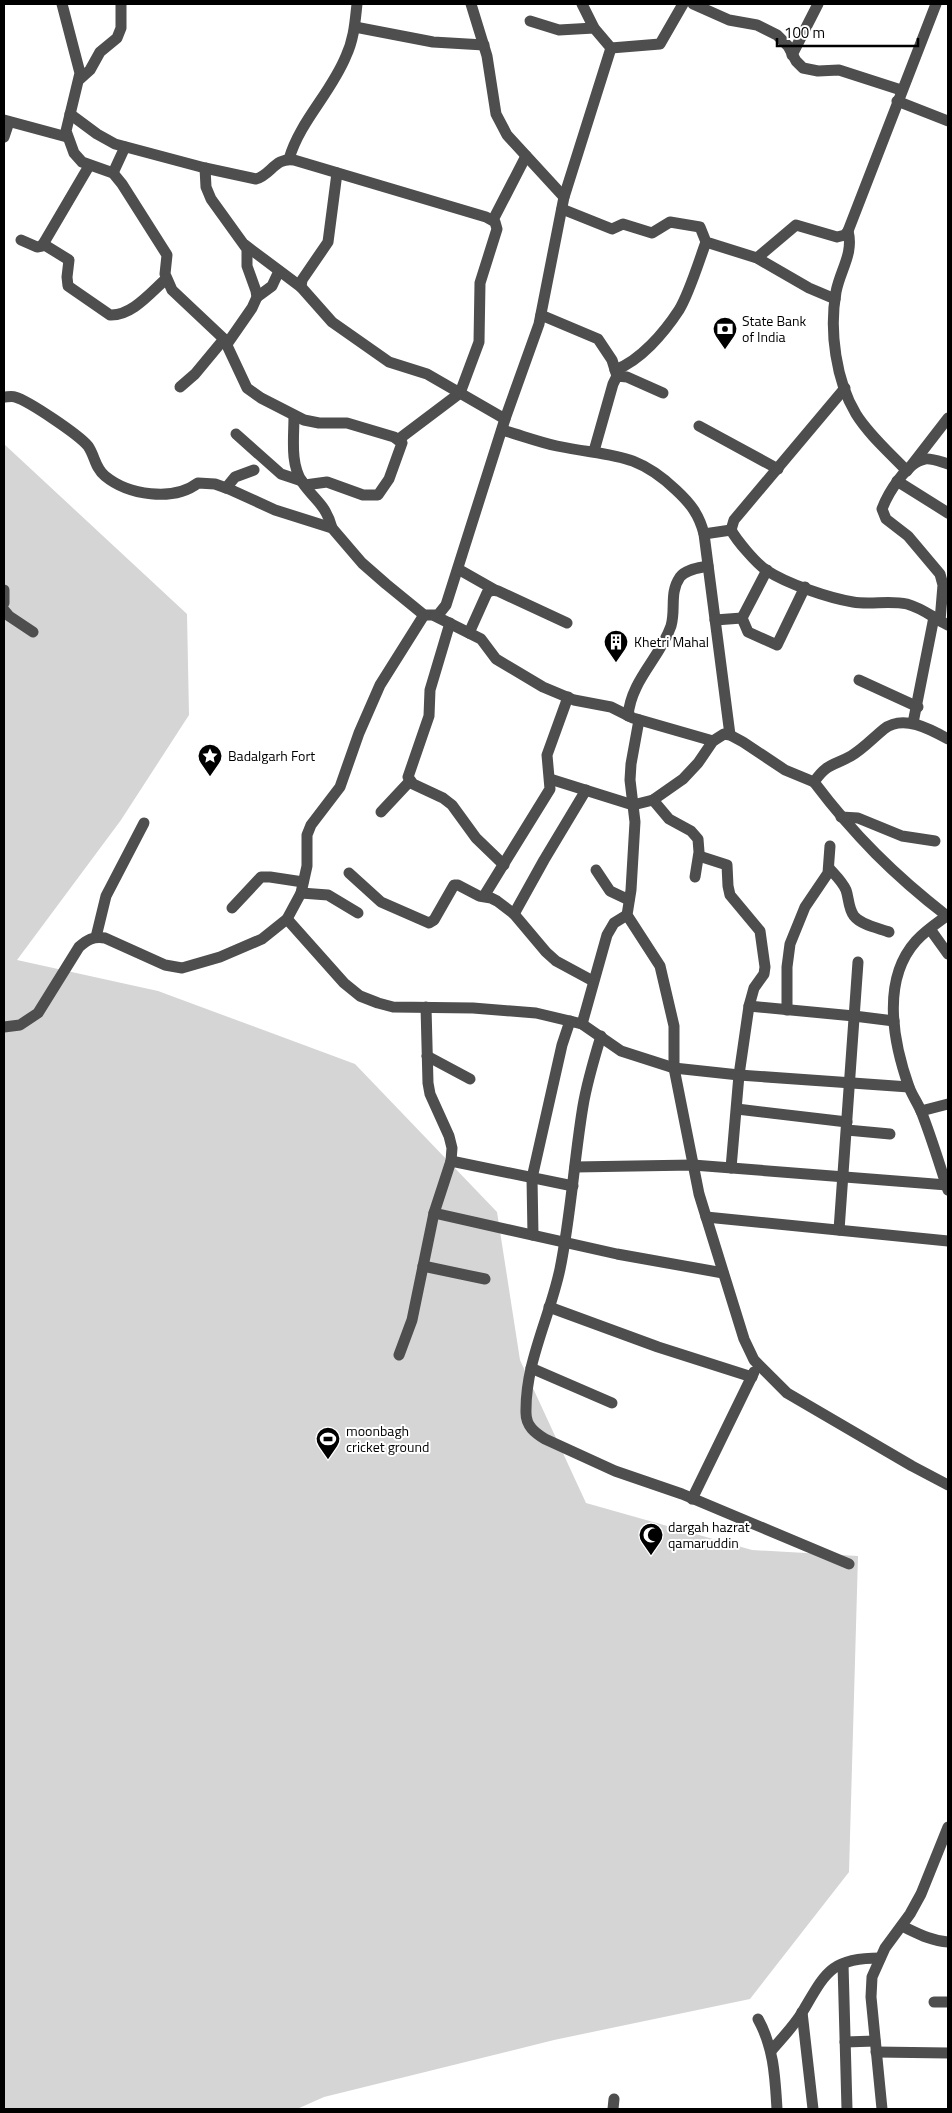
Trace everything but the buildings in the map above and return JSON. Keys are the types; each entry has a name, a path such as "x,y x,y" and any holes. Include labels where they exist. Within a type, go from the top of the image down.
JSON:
{"street":[{"path":"62,4 79,65 80,79 66,131 77,158 89,166 113,173 122,184 167,255 166,278 178,298 225,342 247,388 294,416 319,423 347,423 399,439 402,443 385,487 378,495 363,495 327,482 303,483 282,474 236,434"},
{"path":"80,79 90,70 100,52 117,38 121,22 121,4"},
{"path":"289,160 298,135 341,68 355,27 357,4"},
{"path":"471,4 487,56 496,114 507,135 564,197"},
{"path":"580,4 594,28 611,48"},
{"path":"611,48 660,44 683,4"},
{"path":"694,4 729,20 757,25 777,35 788,46 796,62 808,70 839,70 899,95 948,121"},
{"path":"792,55 818,4"},
{"path":"757,258 796,225 837,237 845,235 848,231 899,95 936,4"},
{"path":"530,21 559,30 594,28"},
{"path":"355,27 406,38 449,44 484,45"},
{"path":"4,1027 20,1025 38,1013 79,947 87,940 96,937 105,938 165,965 182,968 220,957 262,938 287,919 302,888 307,866 307,835 310,825 340,787 359,733 380,685 430,615 442,612 446,605 541,315 564,197 611,48"},
{"path":"70,114 107,140 125,147 204,168 256,179 277,163 289,160 493,220 497,229 480,283 479,342 460,393 399,439"},
{"path":"4,137 7,121 67,137"},
{"path":"113,173 125,147"},
{"path":"493,220 526,156"},
{"path":"21,240 39,247 43,244 89,166"},
{"path":"204,168 206,187 211,199 248,251 247,266 257,297"},
{"path":"301,287 302,280 328,242 337,173"},
{"path":"562,210 612,229 623,224 652,234 670,222 700,227 706,242 679,309 654,342 627,366 616,373"},
{"path":"848,231 851,246 835,299 836,350 845,388 857,415 907,471"},
{"path":"706,242 757,258 809,288 835,299"},
{"path":"43,244 70,260 67,277 68,286 110,315 129,310 166,278"},
{"path":"244,244 301,287 332,322 390,362 426,374 460,393 504,424 556,446 594,451 640,462 661,476 692,506 702,523 704,534 730,734"},
{"path":"180,387 225,342 252,308 257,297 272,286 279,271"},
{"path":"541,315 598,339 612,360 616,373 594,451"},
{"path":"616,373 663,394"},
{"path":"731,530 734,520 845,388"},
{"path":"4,397 14,396 33,406 80,439 88,446 100,471 106,477 130,488 147,494 177,493 190,490 198,483 215,484 275,510 332,528"},
{"path":"294,416 294,457 303,483 325,509 332,528 362,563 430,615 481,639 492,655 503,664 543,687 568,698 584,703 611,707 633,718 713,741"},
{"path":"913,724 941,621 943,585 940,574 908,536 883,516 884,505 897,481 948,418"},
{"path":"699,426 778,469"},
{"path":"907,471 924,459 948,464"},
{"path":"226,488 236,477 254,470"},
{"path":"897,481 948,512"},
{"path":"704,534 731,530"},
{"path":"731,530 766,570 805,588 853,602 909,605 941,621"},
{"path":"708,566 688,571 680,577 673,594 670,627 633,690 629,703 633,718 630,780 635,822 627,915 660,966 674,1026 674,1068 693,1165 706,1217 744,1339 758,1364 787,1393 948,1485"},
{"path":"458,569 495,590 567,623"},
{"path":"766,570 742,618 748,632 777,645 805,588"},
{"path":"4,590 4,603"},
{"path":"469,632 487,593 495,590"},
{"path":"4,610 9,616 33,632"},
{"path":"715,620 742,618"},
{"path":"382,812 410,781 409,773 429,716 432,683 450,623"},
{"path":"859,680 918,707"},
{"path":"484,896 550,789 548,755 568,698"},
{"path":"814,782 828,766 851,756 886,728 902,722 913,724 948,739"},
{"path":"550,779 634,805 652,800 692,771 713,741 724,734 730,734 785,770 814,782 841,817 886,866 947,915 916,940 902,965 895,986 894,1021 895,1036 909,1087 921,1111 945,1172 948,1188 693,1165 575,1167"},
{"path":"410,781 452,805 476,838 504,865"},
{"path":"514,914 586,790"},
{"path":"652,800 668,819 694,834 699,845 695,877"},
{"path":"841,817 858,818 902,836 935,841"},
{"path":"96,937 106,896 144,823"},
{"path":"787,1010 787,966 790,944 805,907 822,884 829,868 830,846"},
{"path":"699,856 727,865 729,892 760,931 765,970 756,984 749,1006 739,1075 731,1168"},
{"path":"829,868 846,889 854,916 864,923 889,932"},
{"path":"596,870 610,891 629,900"},
{"path":"349,872 381,902 429,923 434,920 454,885 458,885 479,896 494,899 514,914 556,961 593,982"},
{"path":"232,908 261,877 270,877 328,895 358,913"},
{"path":"582,1024 607,935 614,922 627,915"},
{"path":"287,919 344,983 360,996 378,1003 394,1007 536,1013 582,1024 621,1051 674,1068 739,1075 909,1087"},
{"path":"930,929 948,954"},
{"path":"839,1230 851,1082 858,962"},
{"path":"749,1006 894,1021"},
{"path":"399,1354 412,1320 434,1213 451,1161 452,1148 449,1136 430,1094 428,1082 426,1007"},
{"path":"533,1234 532,1178 562,1046 570,1021"},
{"path":"601,1036 583,1106 565,1242 531,1368 526,1415 529,1424 535,1433 615,1471 692,1499 849,1564"},
{"path":"428,1056 470,1079"},
{"path":"921,1111 948,1104"},
{"path":"737,1109 890,1134"},
{"path":"451,1161 573,1186"},
{"path":"434,1213 617,1254 723,1274"},
{"path":"706,1217 948,1241"},
{"path":"423,1266 486,1279"},
{"path":"549,1307 658,1347 752,1377"},
{"path":"692,1499 758,1364"},
{"path":"531,1368 612,1403"},
{"path":"882,2109 871,1997 872,1976 880,1958 921,1894 948,1826"},
{"path":"902,1926 924,1937 948,1942"},
{"path":"772,2051 802,2012 816,1987 826,1974 852,1959 880,1958"},
{"path":"843,1964 847,2109"},
{"path":"934,2002 948,2002"},
{"path":"802,2012 813,2109"},
{"path":"758,2019 766,2032 772,2051 777,2109"},
{"path":"845,2042 948,2054"}],"shaded area":[{"path":"4,444 187,614 189,715 121,820 17,960 158,991 355,1064 497,1212 520,1360 586,1503 752,1550 858,1556 849,1872 750,1999 554,2040 324,2097 297,2109 4,2109"}],"place":[{"name":"State Bank of India","path":"725,350"},
{"name":"Khetri Mahal","path":"616,663"},
{"name":"Badalgarh Fort","path":"210,777"},
{"name":"moonbagh cricket ground","path":"328,1460"},
{"name":"dargah hazrat qamaruddin","path":"651,1556"}]}
